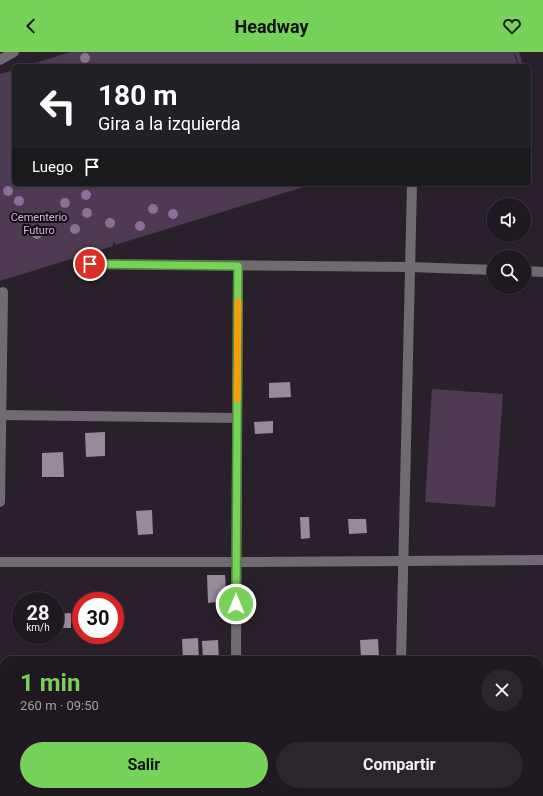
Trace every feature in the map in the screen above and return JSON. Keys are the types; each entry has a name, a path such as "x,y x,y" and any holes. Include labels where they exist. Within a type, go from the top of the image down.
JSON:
{"street":[{"path":"0,60 14,52"},
{"path":"402,656 412,186"},
{"path":"90,264 410,267 487,270"},
{"path":"236,656 238,266"},
{"path":"531,271 543,272"},
{"path":"0,502 4,292"},
{"path":"1,415 237,418"},
{"path":"0,562 543,560"},
{"path":"0,790 0,796"}],"green space":[{"path":"70,52 519,52 522,64 518,64 514,53 517,64 32,64"},
{"name":"Cementerio Futuro","path":"12,71 12,186 307,186 115,245 113,242 113,246 0,281 0,74"},
{"path":"432,389 503,394 495,507 425,502"}],"building":[{"path":"290,382 291,397 269,398 269,383"},
{"path":"273,421 273,433 255,434 254,422"},
{"path":"105,432 105,456 86,457 85,433"},
{"path":"63,452 64,477 42,477 42,453"},
{"path":"152,510 153,534 138,535 136,511"},
{"path":"300,517 309,517 310,538 301,539"},
{"path":"348,519 366,519 367,533 349,534"},
{"path":"207,575 225,575 227,601 208,603"},
{"path":"64,613 71,613 71,628 64,628"},
{"path":"198,638 199,656 183,656 182,639"},
{"path":"378,639 379,656 361,656 360,640"},
{"path":"218,640 219,656 203,656 202,641"}],"slow traffic":[{"path":"237,399 238,302"}],"route":[{"path":"90,264 238,266 236,604"}]}
